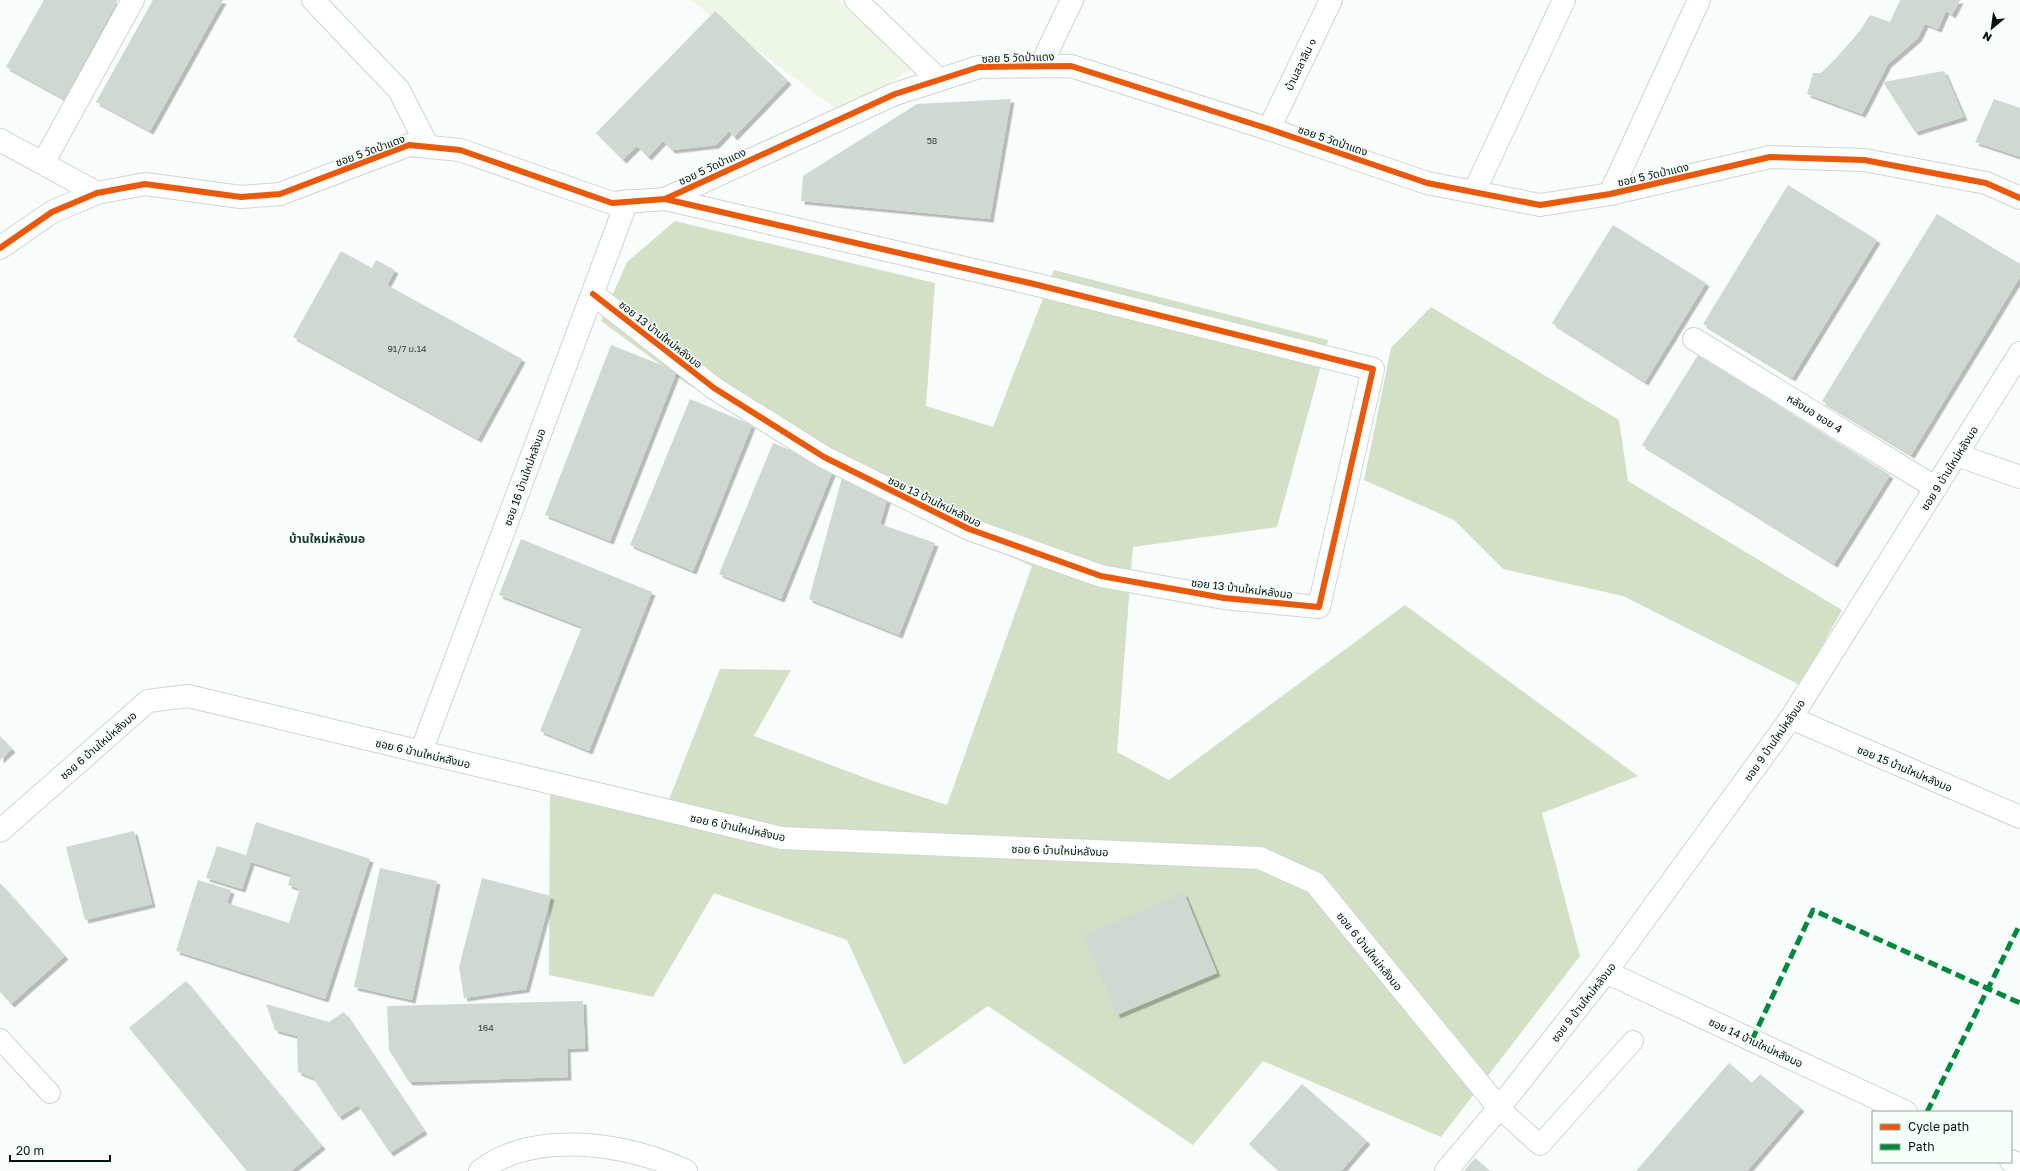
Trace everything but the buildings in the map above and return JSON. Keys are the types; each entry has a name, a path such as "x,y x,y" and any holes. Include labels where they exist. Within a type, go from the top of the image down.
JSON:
{"street":[{"path":"43,163 133,0"},
{"path":"313,0 399,90 428,147"},
{"path":"856,0 939,80"},
{"path":"1041,65 1072,0"},
{"name":"บ้านสลาลิน ๑","path":"1269,128 1331,0"},
{"path":"1474,192 1564,0"},
{"path":"1610,194 1698,0"},
{"name":"ซอย 5 วัดป่าแดง","path":"0,248 52,212 97,193 145,184 241,197 280,194 409,145 460,150 612,203 665,199 895,94 979,67 1041,65 1071,66 1269,128 1427,183 1540,205 1610,194 1770,157 1864,160 1986,183 2020,198"},
{"path":"0,140 97,193"},
{"name":"ซอย 13 บ้านใหม่หลังมอ","path":"593,294 714,388 804,445 824,457 969,529 1100,576 1224,598 1319,607 1373,369 1034,284 665,199"},
{"name":"ซอย 16 บ้านใหม่หลังมอ","path":"421,752 627,201"},
{"name":"หลังมอ ซอย 4","path":"1694,339 1936,488"},
{"name":"ซอย 9 บ้านใหม่หลังมอ","path":"1446,1171 1499,1108 1606,972 1790,718 2020,353"},
{"path":"1957,455 2020,477"},
{"name":"ซอย 6 บ้านใหม่หลังมอ","path":"0,831 148,701 188,696 782,838 1260,858 1315,883 1499,1108"},
{"name":"ซอย 15 บ้านใหม่หลังมอ","path":"1790,718 2020,817"},
{"name":"ซอย 14 บ้านใหม่หลังมอ","path":"1606,972 1904,1111"},
{"path":"480,1171 491,1162 531,1147 578,1145 626,1150 674,1165 686,1171"}],"lane":[{"path":"0,1039 50,1093"},
{"path":"1499,1108 1540,1145 1633,1041"}],"green space":[{"path":"690,0 840,0 913,69 840,112"},
{"path":"675,221 935,283 926,406 993,427 1054,270 1328,340 1277,527 1133,547 1117,752 1169,780 1405,605 1638,776 1542,813 1580,956 1441,1137 1263,1061 1193,1145 988,1006 904,1065 847,940 714,893 653,997 549,975 550,790 663,815 720,669 791,670 754,736 876,782 947,805 1032,566 908,511 687,384 601,321 627,262"},
{"path":"1431,307 1619,420 1628,481 1842,610 1800,685 1623,596 1503,569 1454,520 1364,480 1391,348"}],"marked path":[{"path":"1752,1040 1813,910 2020,1003"},
{"path":"1927,1111 2020,924"}],"cycle path":[{"path":"0,248 52,212 97,193 145,184 241,197 280,194 409,145 460,150 612,203 665,199 895,94 979,67 1071,66 1269,129 1427,183 1540,205 1610,194 1770,157 1864,160 1986,183 2020,198"},
{"path":"593,294 714,388 824,457 969,529 1101,576 1224,598 1319,607 1373,369 1034,284 665,199"}],"district":[{"name":"บ้านใหม่หลังมอ","path":"327,538"}]}
